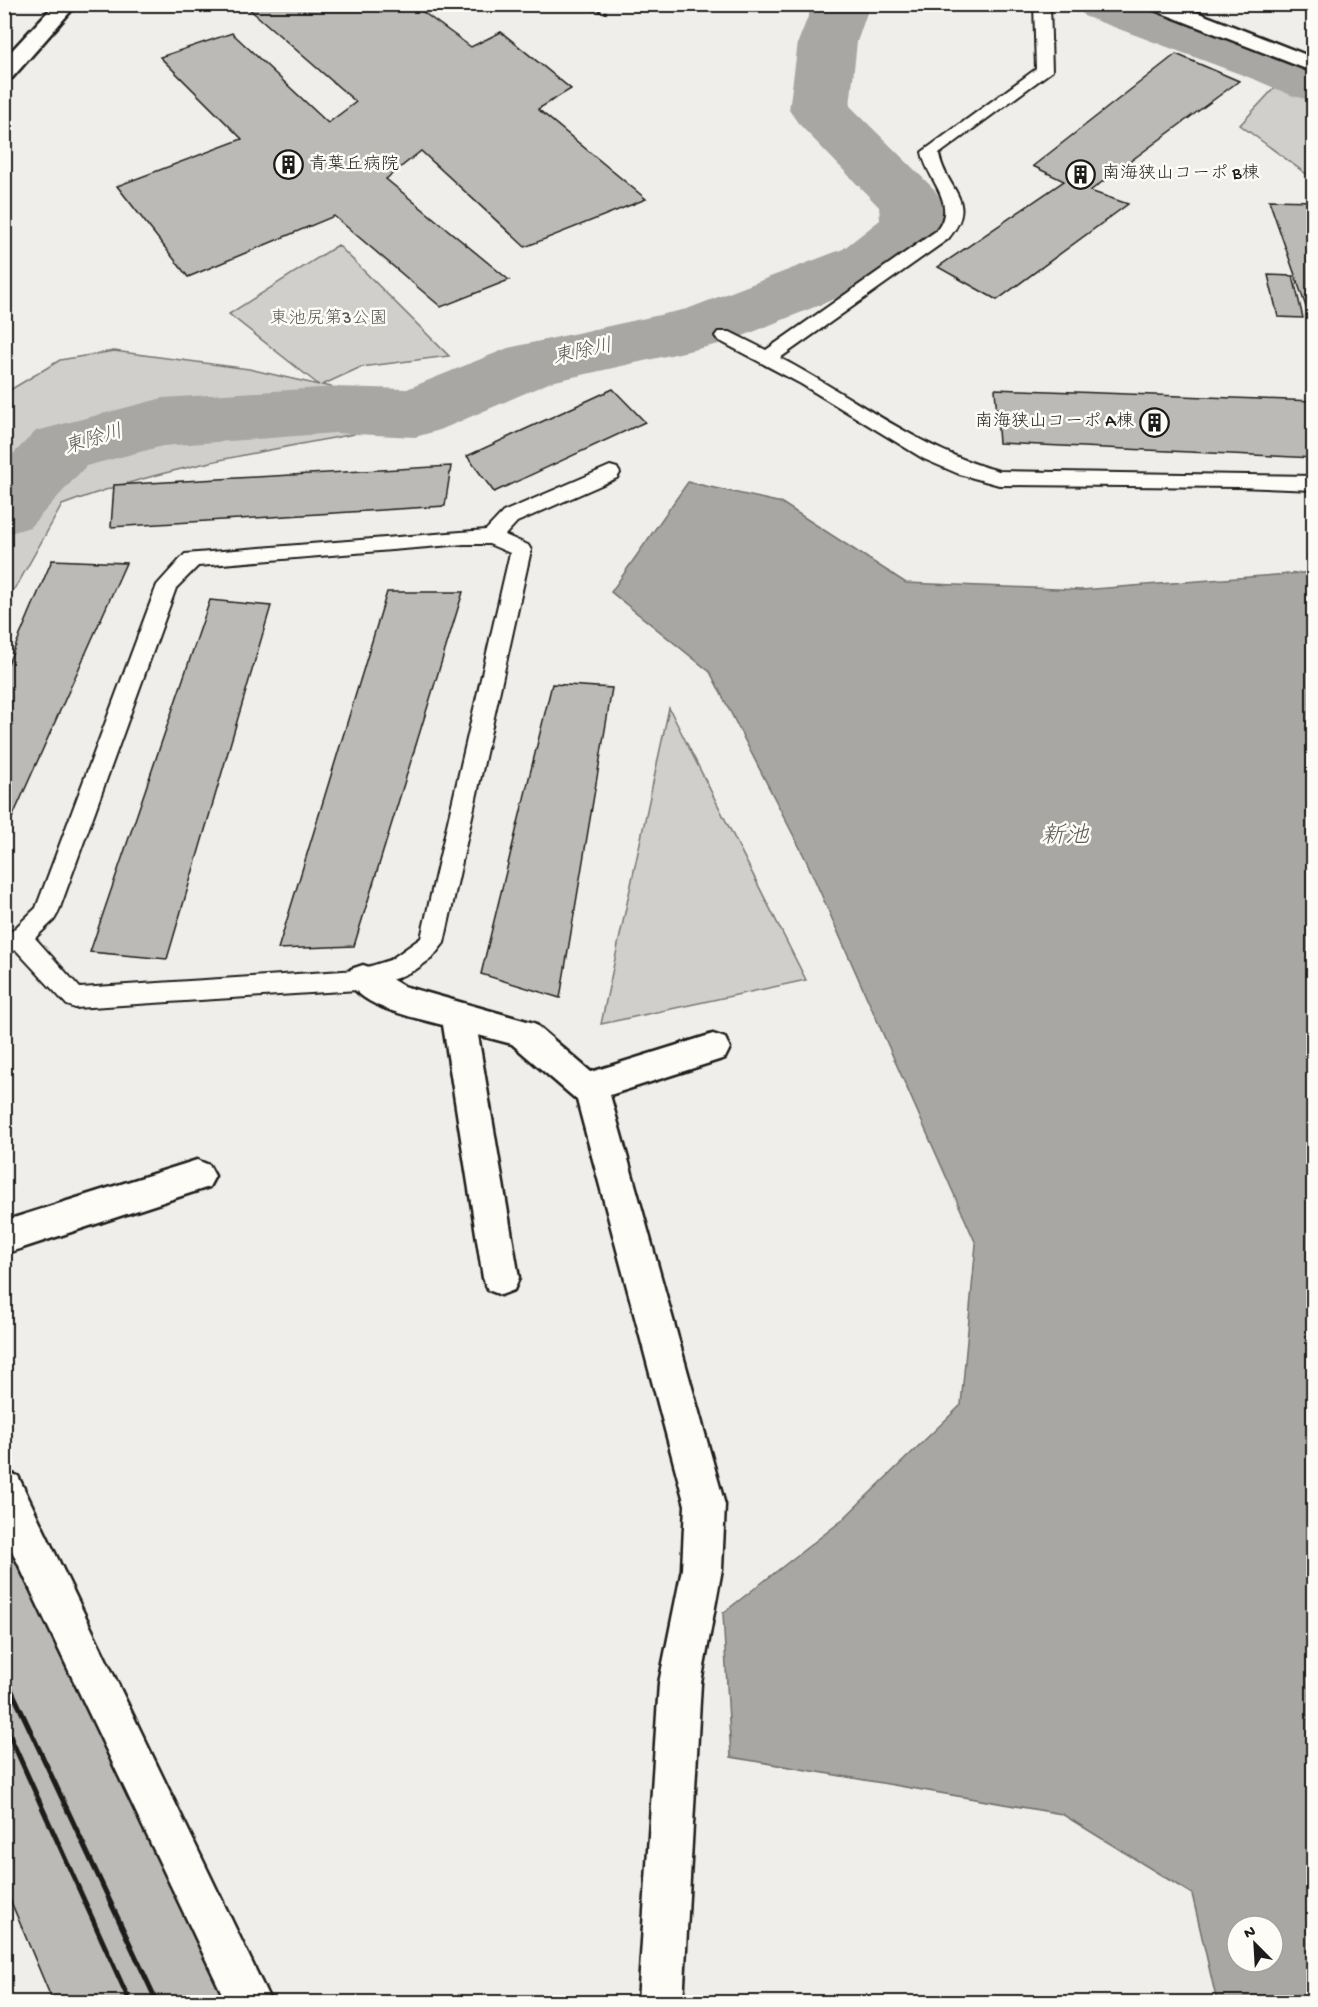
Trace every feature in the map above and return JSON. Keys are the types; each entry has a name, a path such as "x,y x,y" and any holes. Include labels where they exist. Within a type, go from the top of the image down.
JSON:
{"street":[{"path":"4,73 67,4"},
{"path":"1156,4 1314,66"},
{"path":"363,979 394,998 522,1033 586,1088 712,1048"},
{"path":"458,1017 501,1278"},
{"path":"591,1087 705,1505 702,1569 680,1683 660,2002"},
{"path":"4,1238 197,1176"},
{"path":"4,1490 249,2002"}],"lane":[{"path":"766,359 942,235 954,218 955,206 931,163 930,152 1044,71 1042,4"},
{"path":"724,336 808,380 931,454 966,469 999,477 1033,480 1239,480 1314,483"},
{"path":"491,537 510,517 610,472"},
{"path":"464,537 491,537 521,550 432,943 421,954 398,969 363,979 75,998 12,941 45,913 167,585 192,559 464,537"}],"path":[{"path":"569,4 608,13"}],"green space":[{"path":"1279,83 1313,97 1313,179 1240,125"},
{"name":"東池尻第3公園","path":"338,245 449,356 361,367 322,385 368,395 354,434 243,455 170,472 98,492 62,505 5,603 5,393 60,360 114,351 249,369 319,385 229,314"},
{"path":"669,708 806,980 601,1024"}],"water":[{"name":"新池","path":"688,482 782,503 906,583 1081,590 1313,572 1313,2002 1217,2002 1192,1894 1062,1814 731,1757 723,1613 840,1522 961,1405 976,1244 806,860 710,672 611,592"}],"building":[{"name":"青葉丘病院","path":"258,4 412,4 471,47 501,32 571,89 538,109 646,199 525,247 421,151 386,179 509,280 441,307 334,216 188,277 117,186 242,139 160,57 232,33 328,123 356,102 248,8"},
{"name":"南海狭山コーポ B棟","path":"1176,54 1239,81 1090,191 1128,204 997,300 938,267 1064,181 1033,166"},
{"path":"1269,200 1314,201 1314,330"},
{"path":"1268,275 1293,276 1303,318 1278,317"},
{"path":"613,389 645,422 494,492 467,456"},
{"name":"南海狭山コーポ A棟","path":"995,389 1314,401 1314,458 999,443"},
{"path":"451,466 445,506 111,527 114,485"},
{"path":"52,560 126,563 4,836 4,673"},
{"path":"387,592 463,592 354,946 278,949"},
{"path":"210,600 271,606 167,959 90,952"},
{"path":"552,684 612,688 560,998 481,974"},
{"path":"4,1538 230,2002 53,2002 4,1885"}],"waterway":[{"name":"東除川","path":"4,509 61,448 163,422 335,410 415,413 532,364 704,327 866,263 912,226 911,203 819,110 827,42 842,4"},
{"path":"1104,4 1277,67 1314,83"}],"railway":[{"path":"4,1674 157,2002"},
{"path":"4,1723 130,2002"}],"place":[{"name":"青葉丘病院","path":"288,165"},
{"name":"南海狭山コーポ B棟","path":"1081,174"},
{"name":"南海狭山コーポ A棟","path":"1155,422"}]}
